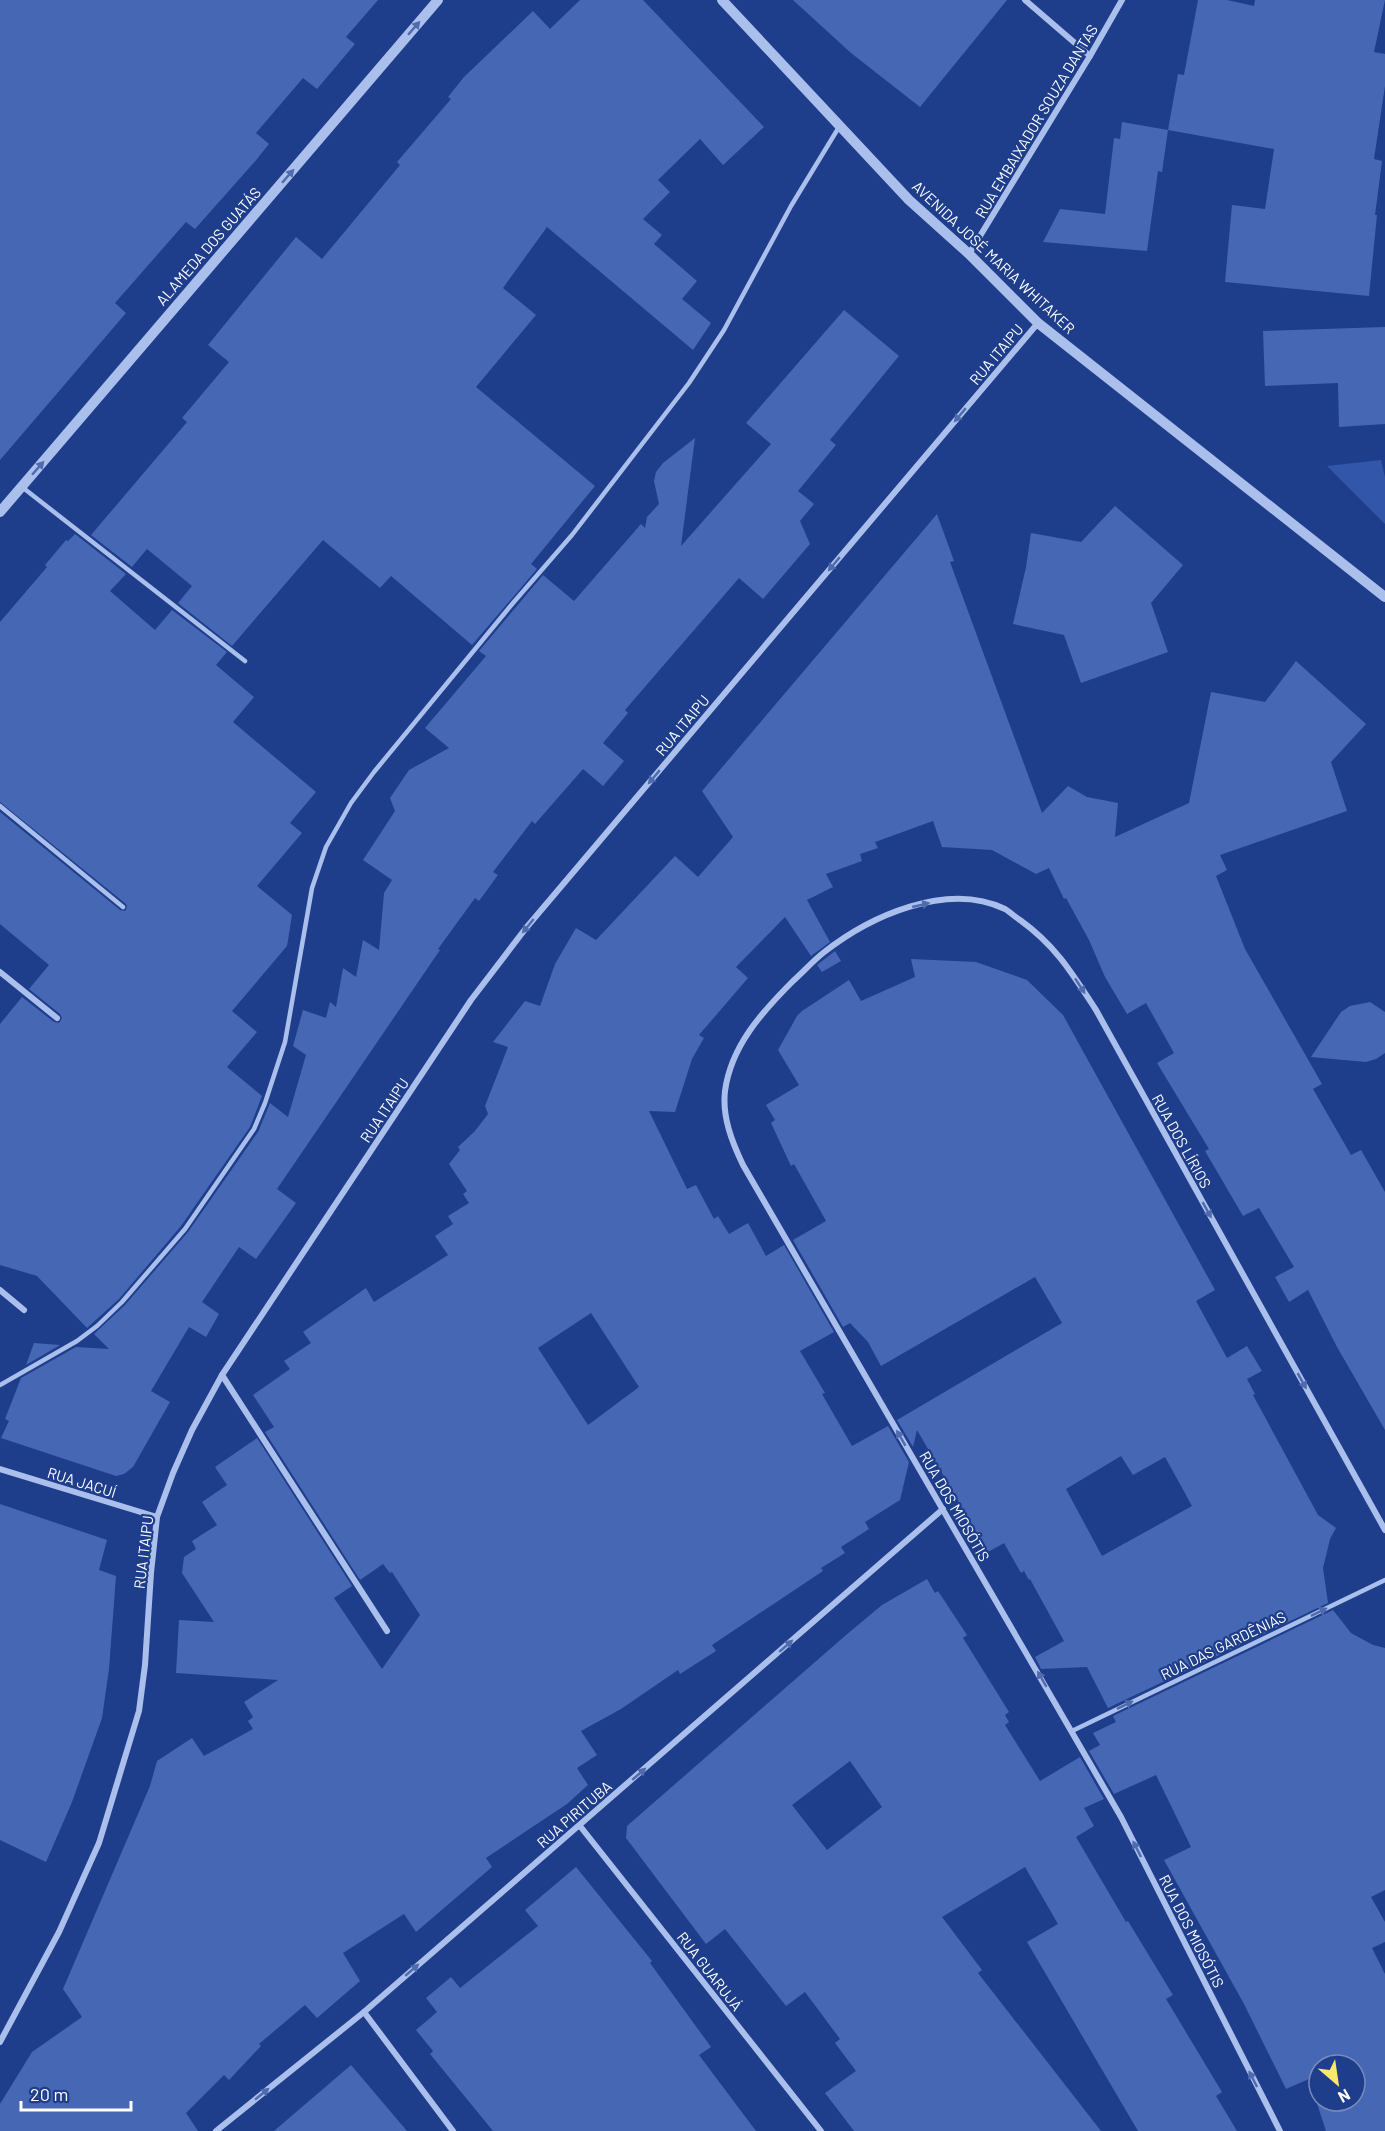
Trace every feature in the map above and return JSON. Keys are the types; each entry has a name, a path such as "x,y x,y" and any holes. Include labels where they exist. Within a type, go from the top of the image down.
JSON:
{"street":[{"name":"ALAMEDA DOS GUATÁS","path":"0,512 438,0"},
{"name":"AVENIDA JOSÉ MARIA WHITAKER","path":"722,0 909,200 969,254 1038,323 1385,597"},
{"path":"1025,0 1090,56"},
{"name":"RUA EMBAIXADOR SOUZA DANTAS","path":"969,254 1122,0"},
{"name":"RUA ITAIPU","path":"0,2042 59,1932 99,1843 139,1711 157,1517 192,1430 222,1375 471,1000 526,928 1038,323"},
{"name":"RUA DOS LÍRIOS","path":"866,925 901,910 947,899 970,899 1005,909 1041,935 1068,967 1096,1010 1385,1530"},
{"name":"RUA DOS MIOSÓTIS","path":"866,925 823,953 780,994 747,1032 732,1061 725,1092 726,1116 731,1141 752,1183 1121,1817 1280,2131"},
{"path":"0,972 57,1018"},
{"path":"0,1290 24,1310"},
{"path":"222,1375 387,1631"},
{"name":"RUA JACUÍ","path":"0,1469 157,1517"},
{"name":"RUA PIRITUBA","path":"216,2131 364,2012 943,1509"},
{"name":"RUA GUARUJÁ","path":"580,1826 821,2131"},
{"path":"364,2012 453,2131"}],"lane":[{"path":"0,1385 77,1341 122,1302 185,1229 254,1129 266,1103 285,1042 312,888 326,847 351,803 513,603 572,535 688,383 724,330 791,206 840,126"},
{"path":"22,487 245,661"},
{"path":"0,806 123,907"},
{"name":"RUA DAS GARDÊNIAS","path":"1072,1731 1385,1580"}],"shaded area":[{"path":"1381,460 1385,477 1385,524 1327,466"}],"building":[{"path":"0,0 378,0 346,37 355,44 317,89 303,78 256,133 269,144 257,159 195,229 186,222 115,303 126,313 0,460"},
{"path":"580,0 643,0 764,127 723,165 700,139 658,180 670,192 643,219 662,235 654,244 697,281 682,299 711,323 693,350 547,227 503,288 536,315 476,387 595,486 531,564 537,569 472,645 391,576 380,588 323,540 232,646 178,603 192,586 147,549 132,567 91,535 187,422 182,418 229,362 208,345 296,237 322,259 400,165 397,162 451,99 448,97 464,77 533,11 550,29"},
{"path":"793,0 1007,0 920,107 851,53"},
{"path":"1198,0 1227,0 1254,6 1255,0 1385,0 1374,52 1385,54 1385,86 1374,159 1382,161 1369,296 1225,282 1232,205 1265,209 1274,149 1168,130 1178,74 1184,75"},
{"path":"1122,122 1168,130 1162,172 1158,171 1147,251 1043,242 1060,209 1105,214 1114,138 1120,139"},
{"path":"844,310 899,356 830,440 836,445 798,491 814,504 800,521 810,544 763,599 739,578 625,710 628,713 603,743 624,761 603,786 583,769 535,824 532,821 493,872 498,875 479,901 475,898 438,949 440,950 277,1189 296,1203 256,1259 239,1247 202,1302 219,1314 206,1337 189,1327 151,1391 170,1402 133,1467 124,1474 116,1476 1,1438 9,1421 5,1419 21,1378 76,1347 109,1349 94,1334 125,1305 188,1232 258,1132 270,1103 288,1117 306,1055 293,1046 303,1010 326,1018 330,1002 336,1007 343,968 356,977 363,940 379,950 384,893 392,880 363,860 395,811 390,798 409,770 449,748 425,728 486,656 479,651 543,575 574,601 641,524 645,528 647,517 659,504 654,481 656,472 663,463 695,438 681,546 771,444 746,423"},
{"path":"1385,327 1385,424 1339,427 1338,383 1265,386 1263,331"},
{"path":"1115,506 1183,565 1151,603 1168,652 1081,683 1064,635 1013,624 1031,533 1081,542"},
{"path":"937,514 954,561 950,562 1042,813 1068,786 1087,797 1118,803 1115,837 1189,803 1211,692 1265,702 1296,661 1366,724 1331,762 1347,811 1220,855 1227,870 1216,876 1245,949 1322,1084 1313,1089 1351,1155 1361,1150 1385,1192 1385,1430 1337,1347 1308,1290 1289,1302 1275,1277 1294,1267 1259,1208 1243,1216 1205,1151 1209,1149 1157,1063 1174,1053 1146,1003 1127,1014 1105,977 1089,940 1066,898 1064,899 1049,868 1036,874 992,850 942,847 933,821 875,842 878,848 860,854 862,861 826,874 833,887 807,900 830,942 811,956 785,917 736,967 748,978 699,1035 704,1038 692,1059 675,1112 649,1111 687,1189 696,1185 714,1219 718,1216 729,1234 748,1223 766,1256 784,1245 834,1332 800,1351 852,1446 888,1426 909,1462 900,1500 865,1522 869,1529 841,1547 845,1553 821,1568 823,1571 712,1645 716,1651 680,1674 678,1670 621,1709 581,1731 597,1755 577,1768 588,1785 567,1804 486,1858 492,1867 416,1932 404,1914 343,1953 360,1981 317,2018 305,2005 259,2044 261,2046 229,2080 224,2075 186,2113 198,2131 0,2131 0,2104 32,2052 82,2017 63,1989 150,1786 157,1761 192,1738 204,1756 253,1729 248,1721 253,1717 244,1702 278,1680 176,1673 179,1620 214,1622 182,1573 184,1557 196,1549 192,1541 217,1525 202,1502 227,1485 215,1467 257,1438 352,1586 334,1598 382,1669 420,1615 392,1572 390,1573 383,1564 360,1580 265,1432 274,1427 253,1395 290,1369 284,1361 311,1343 303,1332 366,1288 374,1302 448,1255 435,1236 453,1224 448,1216 469,1203 463,1194 467,1191 449,1164 460,1150 458,1147 475,1131 488,1114 485,1106 508,1047 493,1042 525,1001 540,1006 555,964 576,928 596,940 675,856 698,877 733,837 702,791","holes":["591,1313 639,1387 588,1425 538,1348"]},
{"path":"75,534 126,574 110,591 155,630 172,610 227,652 216,665 254,697 233,722 316,792 290,823 302,833 257,886 292,915 287,946 232,1011 257,1032 227,1067 262,1096 250,1127 181,1226 119,1299 87,1328 37,1276 0,1265 0,1024 22,997 54,1022 59,1023 62,1018 29,989 49,965 0,924 0,812 120,910 125,911 127,907 0,802 0,622 47,567 45,565 66,540 68,541"},
{"path":"835,951 841,961 822,972 817,965"},
{"path":"911,959 976,962 1027,980 1063,1015 1215,1290 1196,1301 1227,1358 1247,1346 1262,1371 1247,1379 1255,1394 1253,1395 1318,1515 1336,1528 1330,1539 1323,1568 1328,1603 1108,1708 1087,1667 1041,1669 1035,1657 1064,1641 1030,1579 1024,1571 1021,1573 1004,1543 988,1552 917,1430 913,1447 897,1420 1062,1323 1035,1277 881,1366 868,1342 850,1323 843,1327 793,1240 826,1221 794,1164 791,1166 771,1123 775,1120 766,1105 799,1085 778,1050 802,1011 849,980 861,1001 915,977","holes":["1121,1456 1133,1475 1165,1457 1192,1506 1102,1556 1066,1489"]},
{"path":"1370,1002 1385,1012 1385,1053 1366,1062 1311,1057 1341,1012 1350,1006"},
{"path":"34,1343 60,1345 26,1365"},
{"path":"0,1504 107,1540 99,1570 116,1576 109,1669 102,1718 72,1802 46,1862 0,1840"},
{"path":"927,1579 935,1593 938,1591 967,1635 963,1638 1009,1712 1005,1715 1009,1722 1005,1725 1040,1781 1080,1757 1104,1799 1084,1808 1094,1826 1076,1837 1126,1922 1128,1921 1173,1995 1166,1999 1222,2092 1216,2096 1237,2131 1138,2131 1027,1942 1058,1924 1025,1867 942,1917 982,1970 978,1973 1101,2131 854,2131 825,2093 856,2071 835,2043 840,2039 805,1992 786,2006 725,1929 706,1944 626,1838 627,1826 882,1605","holes":["850,1761 882,1807 827,1850 792,1805"]},
{"path":"1333,1610 1351,1633 1373,1645 1385,1648 1385,1890 1371,1897 1385,1922 1385,1942 1372,1948 1385,1974 1385,2131 1326,2131 1320,2113 1367,2113 1367,2053 1307,2053 1307,2080 1286,2089 1244,2004 1164,1860 1191,1847 1156,1775 1114,1794 1089,1751 1100,1745 1093,1733 1116,1722 1113,1716"},
{"path":"576,1867 652,1961 650,1963 711,2047 699,2055 756,2131 493,2131 430,2054 433,2051 416,2030 437,2012 426,1998 451,1977 460,1988 538,1926 525,1910"},
{"path":"351,2065 407,2131 274,2131"}]}
